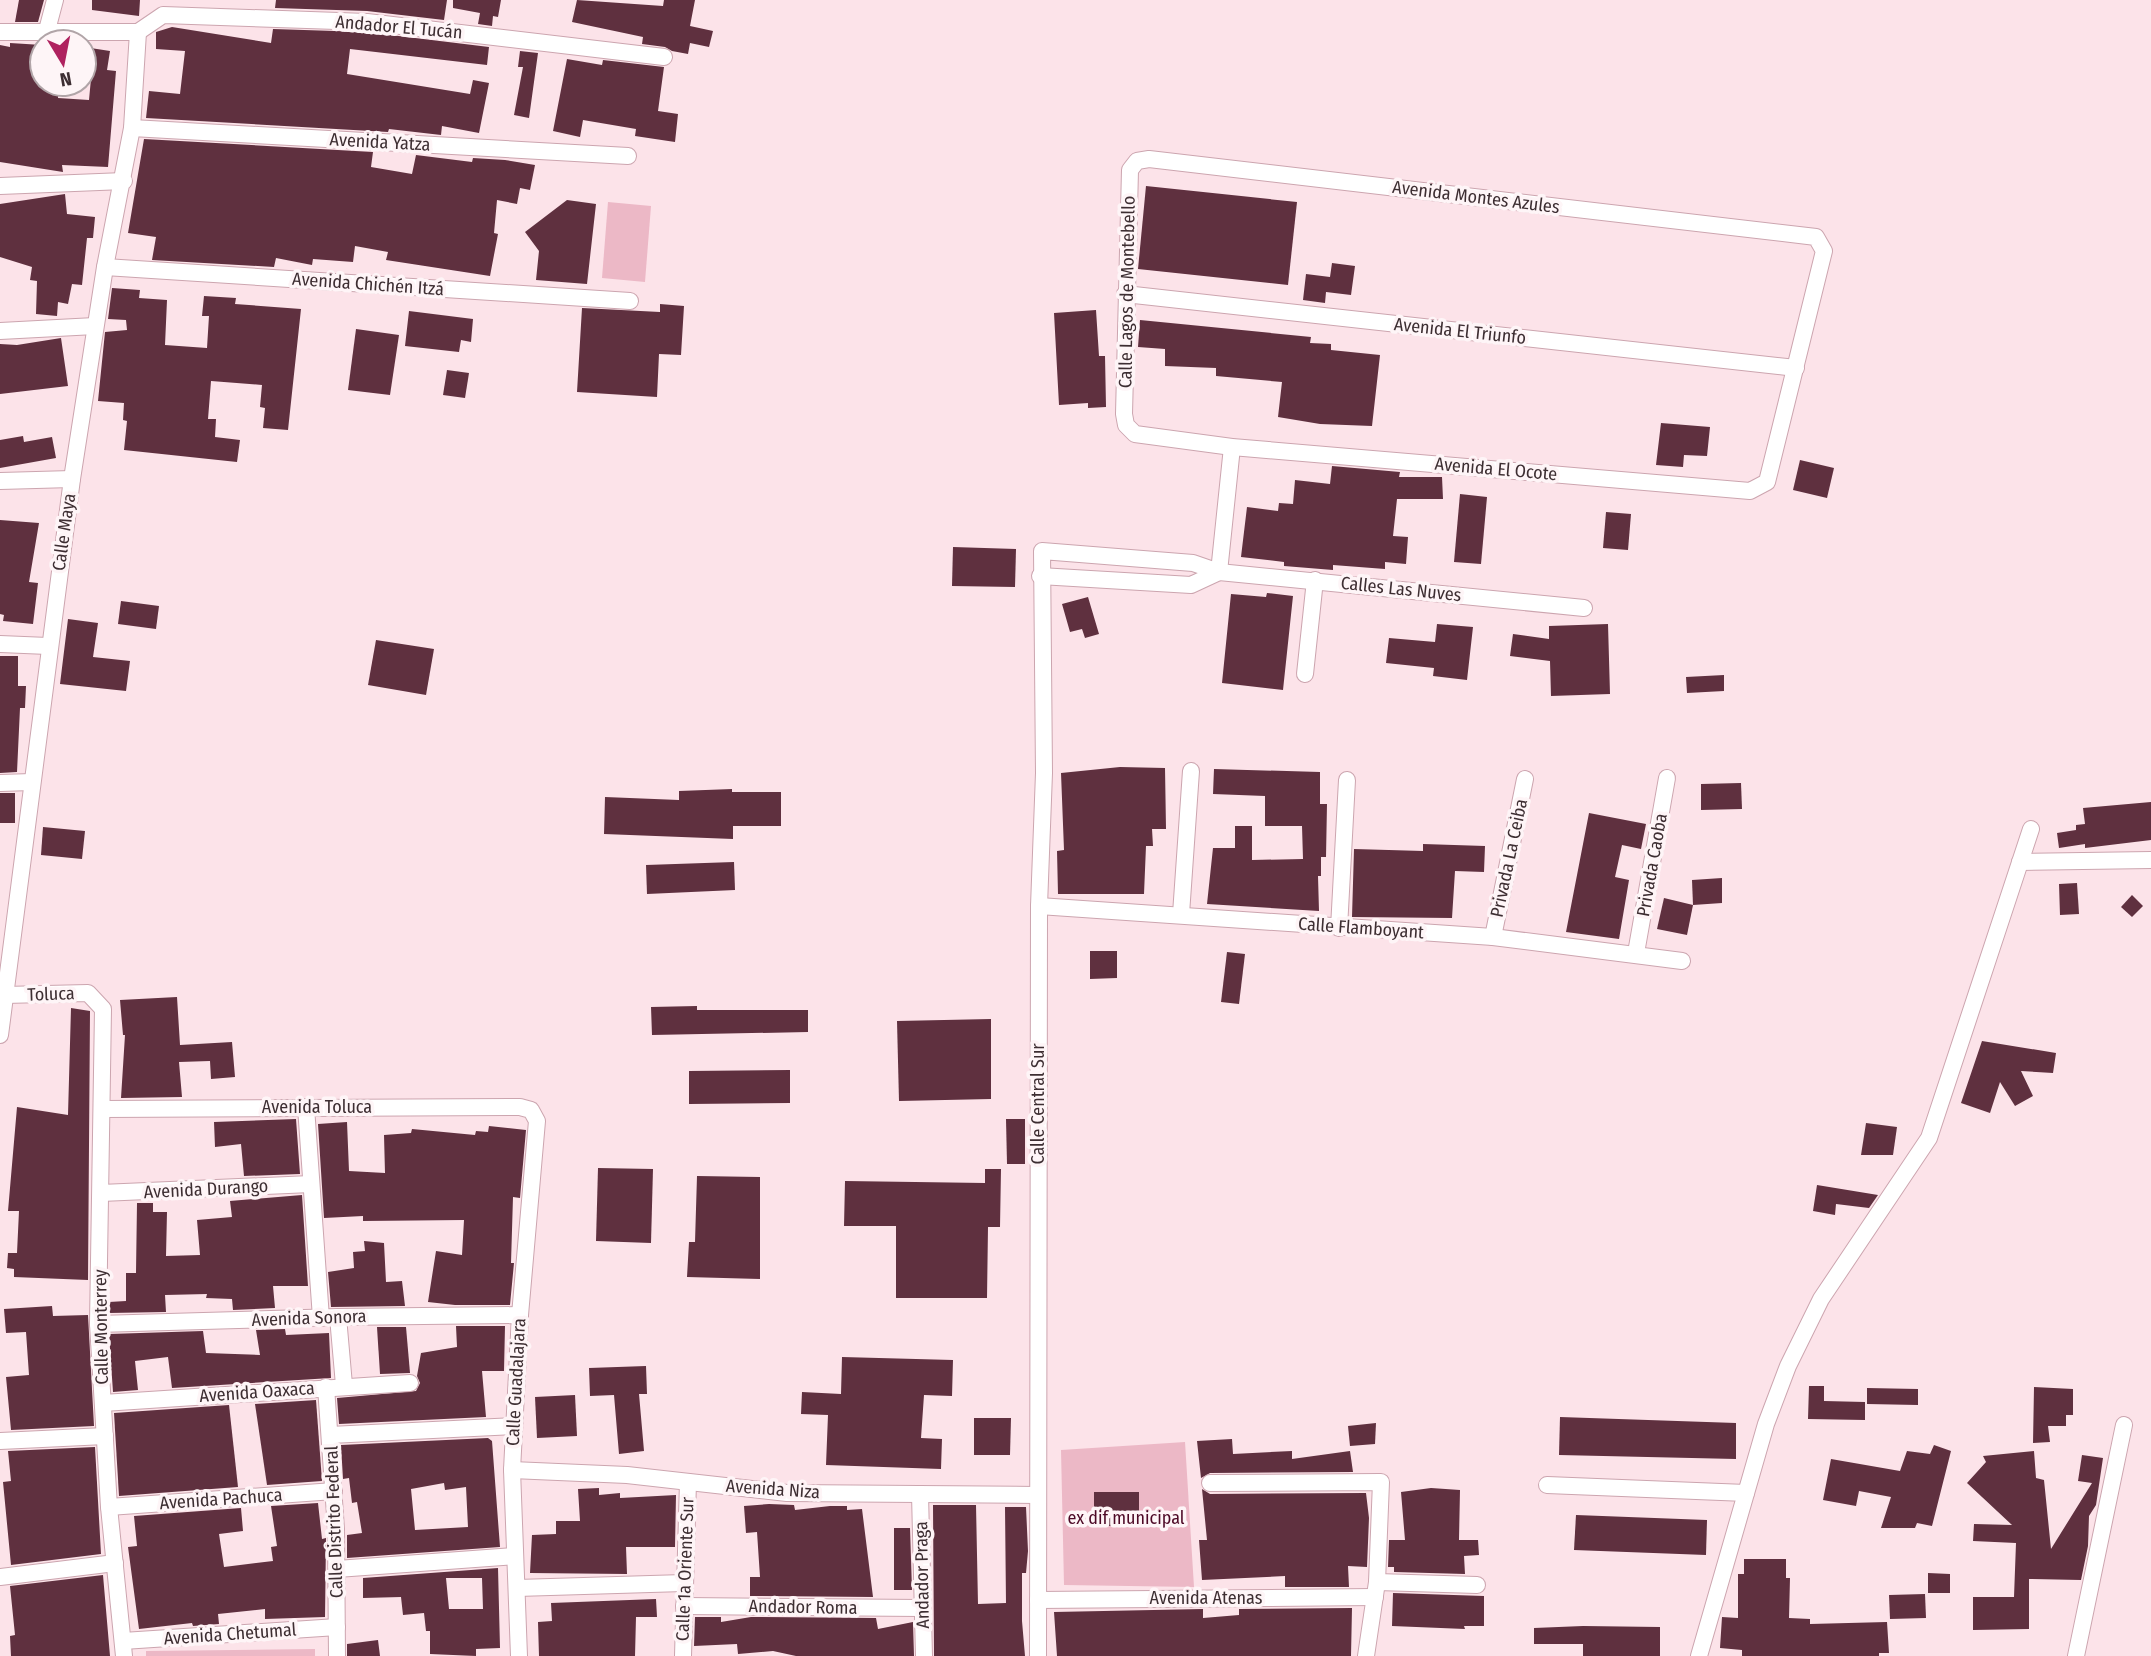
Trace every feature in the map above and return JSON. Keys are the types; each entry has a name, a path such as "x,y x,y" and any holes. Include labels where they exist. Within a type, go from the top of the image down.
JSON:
{"street":[{"path":"48,28 55,0"},
{"name":"Andador El Tucán","path":"138,32 163,15 367,22 664,57"},
{"path":"0,32 28,33"},
{"path":"98,33 138,32"},
{"name":"Calle Maya","path":"0,1035 6,942 32,782 72,479 95,326 132,128 138,32"},
{"name":"Avenida Yatza","path":"132,128 628,156"},
{"name":"Avenida Montes Azules","path":"1137,161 1149,159 1816,237 1824,251 1796,368"},
{"name":"Calle Lagos de Montebello","path":"1126,425 1125,294 1130,170 1137,161"},
{"path":"0,186 124,181"},
{"name":"Avenida Chichén Itzá","path":"105,268 630,301"},
{"name":"Avenida El Triunfo","path":"1125,294 1796,368"},
{"path":"0,331 95,326"},
{"name":"Avenida El Ocote","path":"1126,425 1135,434 1232,447 1736,490 1760,488 1767,482 1796,368"},
{"path":"1219,572 1232,447"},
{"path":"0,481 72,479"},
{"name":"Calles Las Nuves","path":"1042,551 1193,563 1219,572 1584,608"},
{"name":"Calle Central Sur","path":"1038,1656 1036,1495 1039,906 1044,773 1040,576 1042,551"},
{"name":"Calles Las Nuves","path":"1040,576 1191,585 1219,572"},
{"path":"1305,674 1315,580"},
{"path":"0,644 48,646"},
{"path":"1181,914 1191,771"},
{"name":"Privada Caoba","path":"1636,953 1667,778"},
{"name":"Privada La Ceiba","path":"1493,937 1525,779"},
{"path":"1339,928 1347,780"},
{"path":"0,783 32,782"},
{"path":"1699,1656 1766,1424 1788,1366 1821,1299 1928,1138 2031,829"},
{"path":"2020,862 2151,860"},
{"name":"Calle Flamboyant","path":"1039,906 1493,937 1636,953 1682,961"},
{"name":"Toluca","path":"4,995 88,993 97,998"},
{"name":"Calle Monterrey","path":"97,998 103,1009 98,1324 109,1507 123,1648"},
{"path":"306,1107 311,1184 330,1317 344,1385"},
{"name":"Avenida Toluca","path":"102,1109 520,1107 531,1110"},
{"name":"Calle Guadalajara","path":"519,1656 512,1470 520,1315 537,1121 531,1110"},
{"name":"Avenida Durango","path":"101,1193 311,1184"},
{"name":"Avenida Sonora","path":"98,1324 520,1315"},
{"name":"Avenida Oaxaca","path":"103,1403 410,1382"},
{"name":"Calle Distrito Federal","path":"326,1387 334,1491 337,1656"},
{"path":"2076,1656 2124,1425"},
{"path":"330,1435 513,1426"},
{"path":"0,1441 105,1436"},
{"name":"Avenida Niza","path":"512,1470 627,1475 787,1493 1036,1495"},
{"name":"Calle 1a Oriente Sur","path":"683,1656 688,1482"},
{"path":"1210,1483 1381,1482 1376,1590 1366,1656"},
{"path":"1547,1485 1746,1493"},
{"name":"Avenida Pachuca","path":"109,1507 334,1491"},
{"name":"Andador Praga","path":"920,1494 924,1656"},
{"path":"337,1569 515,1556"},
{"path":"0,1577 115,1563"},
{"path":"517,1588 684,1583"},
{"name":"Avenida Atenas","path":"1038,1600 1477,1586"},
{"name":"Andador Roma","path":"684,1605 922,1608"},
{"name":"Avenida Chetumal","path":"123,1648 337,1627"}],"green space":[{"path":"608,202 651,206 645,282 602,278"},
{"name":"ex dif municipal","path":"1185,1442 1194,1587 1064,1585 1061,1450"},
{"path":"315,1649 315,1656 146,1656 146,1651"}],"building":[{"path":"19,0 44,0 38,22 15,22"},
{"path":"92,0 140,0 139,16 92,10"},
{"path":"276,0 447,0 444,20 367,11 275,8"},
{"path":"453,0 501,0 498,17 493,16 492,26 478,24 480,13 453,8"},
{"path":"577,0 663,6 664,0 695,0 690,26 713,31 709,47 690,43 688,54 642,44 643,37 572,22"},
{"path":"172,27 271,43 273,29 366,32 489,47 487,65 350,49 347,74 470,94 473,80 489,83 479,133 442,126 441,135 389,129 388,132 146,118 149,91 180,94 185,51 156,49 156,32"},
{"path":"10,43 28,44 28,98 98,98 98,49 110,51 107,70 116,71 108,167 62,165 63,172 0,162 0,45 10,47"},
{"path":"520,51 538,53 529,118 514,115 523,67 518,67"},
{"path":"567,59 602,65 603,60 664,67 658,111 678,114 675,142 635,136 636,129 583,120 580,137 553,131"},
{"path":"144,139 373,152 371,167 412,174 416,155 472,162 473,158 505,160 535,165 530,190 520,188 517,204 497,200 494,233 498,234 490,276 386,260 388,252 355,246 353,262 313,259 312,265 276,258 274,267 152,260 156,237 128,233"},
{"path":"1146,186 1297,202 1288,285 1138,269"},
{"path":"65,194 67,214 95,217 93,238 87,238 82,285 72,284 68,304 58,302 57,316 36,314 37,281 30,280 32,267 0,257 0,204"},
{"path":"567,200 596,204 587,284 536,280 539,251 525,232"},
{"path":"1332,263 1355,266 1351,295 1326,292 1325,303 1303,300 1306,274 1330,277"},
{"path":"112,288 140,290 139,298 167,300 165,345 207,348 209,316 202,316 204,296 236,298 235,304 301,309 288,430 263,428 265,408 260,407 262,385 211,381 208,419 216,419 215,437 240,440 237,462 124,450 127,421 123,420 124,403 98,401 105,332 127,330 126,320 108,319"},
{"path":"660,304 684,306 681,355 659,354 657,397 577,392 582,308 660,312"},
{"path":"1096,310 1099,356 1105,356 1106,407 1088,408 1088,403 1059,405 1054,313"},
{"path":"409,311 473,319 471,342 461,340 459,352 405,346"},
{"path":"1140,320 1311,337 1310,343 1331,344 1331,350 1380,355 1372,426 1320,424 1278,417 1282,382 1216,376 1216,368 1165,366 1165,349 1138,347"},
{"path":"356,329 399,335 390,395 348,390"},
{"path":"61,338 68,386 0,394 0,344 17,345"},
{"path":"447,370 469,373 465,398 443,395"},
{"path":"1661,423 1710,427 1707,456 1684,455 1683,467 1656,465"},
{"path":"23,436 24,442 52,437 56,458 0,468 0,440"},
{"path":"1800,460 1834,468 1827,498 1793,490"},
{"path":"1332,466 1400,472 1399,477 1442,477 1443,499 1397,499 1393,536 1408,537 1406,564 1385,562 1385,569 1333,565 1333,570 1284,566 1284,562 1241,557 1247,507 1278,511 1279,503 1293,504 1295,480 1330,484"},
{"path":"1460,494 1487,497 1481,564 1454,562"},
{"path":"1606,512 1631,514 1628,550 1603,548"},
{"path":"0,520 39,523 29,582 38,583 33,624 3,621 4,615 0,614"},
{"path":"953,547 1016,549 1015,587 952,586"},
{"path":"1267,593 1293,596 1283,690 1222,683 1231,594 1266,597"},
{"path":"1088,597 1099,634 1085,638 1082,629 1070,632 1062,604"},
{"path":"121,601 159,606 156,629 118,624"},
{"path":"68,619 98,623 93,657 130,661 126,691 60,684"},
{"path":"1437,624 1473,627 1467,680 1433,676 1434,668 1386,663 1389,638 1435,642"},
{"path":"1608,624 1610,694 1551,696 1550,661 1510,656 1513,634 1549,639 1549,626"},
{"path":"376,640 434,649 426,695 368,685"},
{"path":"0,656 18,656 18,686 26,686 25,708 20,708 17,772 0,773"},
{"path":"1724,675 1724,691 1687,693 1686,677"},
{"path":"1120,767 1165,768 1166,829 1152,829 1153,846 1146,846 1144,894 1058,894 1057,851 1064,850 1061,773"},
{"path":"1214,769 1320,772 1320,804 1327,804 1326,857 1321,857 1321,876 1318,876 1319,911 1207,904 1213,848 1235,848 1235,826 1252,826 1252,860 1303,859 1302,826 1265,826 1265,796 1213,794"},
{"path":"1741,783 1742,809 1701,810 1701,784"},
{"path":"732,789 732,792 781,792 781,826 733,826 733,839 604,834 605,797 679,800 679,791"},
{"path":"0,793 15,793 15,823 0,823"},
{"path":"2151,802 2151,840 2085,848 2085,844 2059,848 2057,833 2076,830 2076,825 2085,824 2083,808"},
{"path":"1589,813 1646,824 1641,849 1622,845 1615,877 1629,880 1619,939 1566,932"},
{"path":"43,827 85,831 82,859 41,855"},
{"path":"1423,844 1485,846 1484,872 1455,871 1452,918 1352,917 1354,849 1423,851"},
{"path":"734,862 735,890 647,894 646,865"},
{"path":"1722,878 1722,903 1693,905 1692,880"},
{"path":"2077,883 2079,914 2060,915 2059,884"},
{"path":"2132,895 2143,906 2132,917 2121,907"},
{"path":"1664,898 1693,905 1687,935 1657,929"},
{"path":"1090,951 1117,951 1117,978 1090,979"},
{"path":"1227,952 1245,954 1239,1004 1221,1002"},
{"path":"177,997 180,1045 232,1042 235,1077 211,1079 210,1061 179,1062 182,1097 121,1098 125,1035 120,1000"},
{"path":"697,1006 697,1010 808,1010 808,1032 652,1035 651,1007"},
{"path":"71,1008 90,1011 88,1280 14,1277 14,1269 7,1268 8,1253 17,1253 19,1211 8,1211 17,1107 68,1115"},
{"path":"991,1019 991,1099 899,1101 897,1021"},
{"path":"1982,1041 2056,1053 2053,1073 2021,1071 2033,1096 2015,1106 2000,1082 1990,1113 1961,1103"},
{"path":"790,1070 790,1103 689,1104 689,1071"},
{"path":"296,1119 300,1174 244,1176 241,1144 215,1147 214,1122"},
{"path":"1006,1119 1025,1119 1025,1164 1007,1164"},
{"path":"347,1122 349,1171 385,1173 384,1135 411,1133 412,1129 475,1135 476,1131 488,1132 489,1126 526,1130 520,1198 513,1197 511,1263 514,1263 510,1305 428,1302 436,1251 462,1255 464,1220 363,1221 363,1216 324,1218 318,1124"},
{"path":"1866,1123 1897,1127 1893,1155 1861,1155"},
{"path":"598,1168 653,1169 651,1243 596,1241"},
{"path":"985,1169 1001,1169 1000,1227 988,1227 987,1298 896,1298 896,1226 844,1226 845,1181 985,1183"},
{"path":"697,1176 760,1177 760,1279 687,1277 689,1242 695,1242"},
{"path":"1817,1185 1878,1195 1869,1208 1836,1204 1835,1215 1813,1211"},
{"path":"302,1195 308,1286 273,1286 275,1308 233,1310 232,1299 206,1298 207,1294 165,1295 166,1312 109,1313 109,1302 126,1301 126,1273 136,1273 137,1203 153,1203 153,1212 167,1212 166,1256 200,1255 197,1220 232,1217 230,1201"},
{"path":"364,1241 384,1243 386,1282 402,1281 405,1306 331,1307 328,1272 354,1268 353,1252 365,1251"},
{"path":"52,1306 53,1316 88,1315 94,1426 11,1430 6,1377 29,1375 26,1332 6,1333 4,1309"},
{"path":"456,1326 505,1326 504,1371 482,1371 486,1417 339,1424 337,1398 416,1391 420,1383 417,1376 421,1353 457,1347"},
{"path":"377,1327 406,1327 410,1373 380,1374"},
{"path":"285,1329 286,1335 329,1333 331,1378 172,1388 168,1357 135,1361 138,1390 113,1392 109,1334 203,1331 206,1353 260,1355 256,1330"},
{"path":"842,1357 953,1360 952,1396 924,1395 921,1438 942,1439 941,1469 826,1465 828,1415 801,1414 802,1392 841,1394"},
{"path":"646,1366 647,1394 639,1394 644,1451 619,1454 614,1395 590,1396 589,1368"},
{"path":"1809,1386 1824,1386 1824,1401 1865,1402 1865,1420 1808,1419"},
{"path":"2034,1387 2073,1389 2073,1415 2066,1415 2066,1426 2048,1426 2050,1442 2033,1443"},
{"path":"1867,1388 1918,1389 1918,1405 1867,1404"},
{"path":"575,1395 577,1436 537,1438 535,1397"},
{"path":"316,1400 322,1481 267,1485 255,1404"},
{"path":"229,1405 238,1487 119,1496 114,1413"},
{"path":"1560,1417 1736,1423 1736,1459 1559,1455"},
{"path":"974,1418 1011,1418 1010,1455 974,1455"},
{"path":"1376,1423 1375,1444 1350,1446 1348,1426"},
{"path":"488,1438 492,1441 500,1547 347,1558 347,1535 362,1533 357,1502 352,1503 349,1478 343,1479 341,1445","holes":["444,1483 445,1490 466,1487 468,1527 415,1530 411,1489"]},
{"path":"1232,1439 1233,1454 1292,1451 1292,1459 1350,1451 1353,1472 1210,1473 1201,1478 1197,1441"},
{"path":"1934,1445 1951,1451 1932,1526 1917,1523 1915,1528 1881,1528 1891,1497 1859,1491 1856,1506 1823,1500 1831,1459 1900,1471 1907,1451 1930,1454"},
{"path":"95,1447 101,1554 11,1565 3,1482 11,1481 8,1451"},
{"path":"2034,1451 2036,1478 2044,1480 2051,1549 2092,1483 2078,1481 2082,1455 2103,1458 2096,1505 2089,1516 2088,1546 2081,1580 2029,1579 2029,1629 1973,1630 1973,1597 2014,1597 2016,1543 1973,1541 1974,1524 2012,1525 1967,1483 1986,1462 1983,1456"},
{"path":"599,1488 599,1495 620,1493 620,1498 676,1495 675,1547 626,1547 627,1574 530,1573 532,1535 556,1534 556,1521 580,1521 578,1489"},
{"path":"1431,1488 1460,1490 1459,1540 1478,1540 1479,1555 1464,1556 1465,1574 1394,1572 1394,1567 1388,1567 1389,1540 1405,1540 1401,1492"},
{"path":"1202,1489 1210,1494 1366,1493 1369,1518 1367,1567 1348,1566 1349,1587 1285,1587 1285,1576 1202,1580 1199,1540 1207,1540"},
{"path":"1094,1492 1139,1492 1139,1526 1094,1526"},
{"path":"318,1503 322,1539 326,1538 325,1617 265,1619 265,1609 218,1614 219,1624 193,1626 192,1623 139,1629 128,1547 137,1546 134,1516 241,1508 243,1531 219,1534 224,1567 273,1561 271,1547 277,1546 271,1506"},
{"path":"794,1505 795,1510 830,1506 847,1506 847,1510 862,1509 873,1597 750,1596 750,1577 760,1577 757,1532 746,1533 744,1506"},
{"path":"933,1505 976,1505 978,1604 1006,1603 1005,1507 1026,1507 1028,1551 1026,1573 1022,1573 1025,1656 934,1656"},
{"path":"1576,1515 1707,1520 1706,1555 1574,1550"},
{"path":"894,1528 910,1528 912,1590 894,1590"},
{"path":"1744,1559 1786,1559 1786,1578 1790,1578 1789,1618 1810,1619 1810,1624 1887,1622 1889,1653 1879,1653 1879,1656 1742,1656 1742,1650 1720,1648 1722,1617 1738,1618 1738,1574 1744,1574"},
{"path":"498,1568 500,1648 476,1649 476,1656 430,1654 430,1631 426,1631 424,1613 403,1615 401,1597 363,1598 363,1578","holes":["446,1578 482,1578 483,1609 449,1609"]},
{"path":"1928,1573 1950,1574 1950,1593 1928,1593"},
{"path":"103,1575 110,1656 11,1656 10,1636 15,1635 10,1586"},
{"path":"1393,1593 1484,1596 1484,1626 1464,1626 1465,1629 1392,1626"},
{"path":"1925,1594 1926,1618 1890,1619 1889,1595"},
{"path":"656,1599 657,1617 636,1617 635,1656 539,1656 538,1622 552,1621 551,1603"},
{"path":"1352,1608 1351,1656 1057,1656 1054,1612 1203,1609 1203,1618 1239,1615 1239,1609"},
{"path":"695,1617 721,1617 721,1622 751,1617 876,1618 878,1629 913,1622 914,1656 796,1656 773,1651 738,1654 737,1644 694,1646"},
{"path":"1660,1627 1660,1656 1583,1656 1583,1644 1534,1644 1534,1628"},
{"path":"378,1640 380,1656 347,1656 347,1644"}]}
